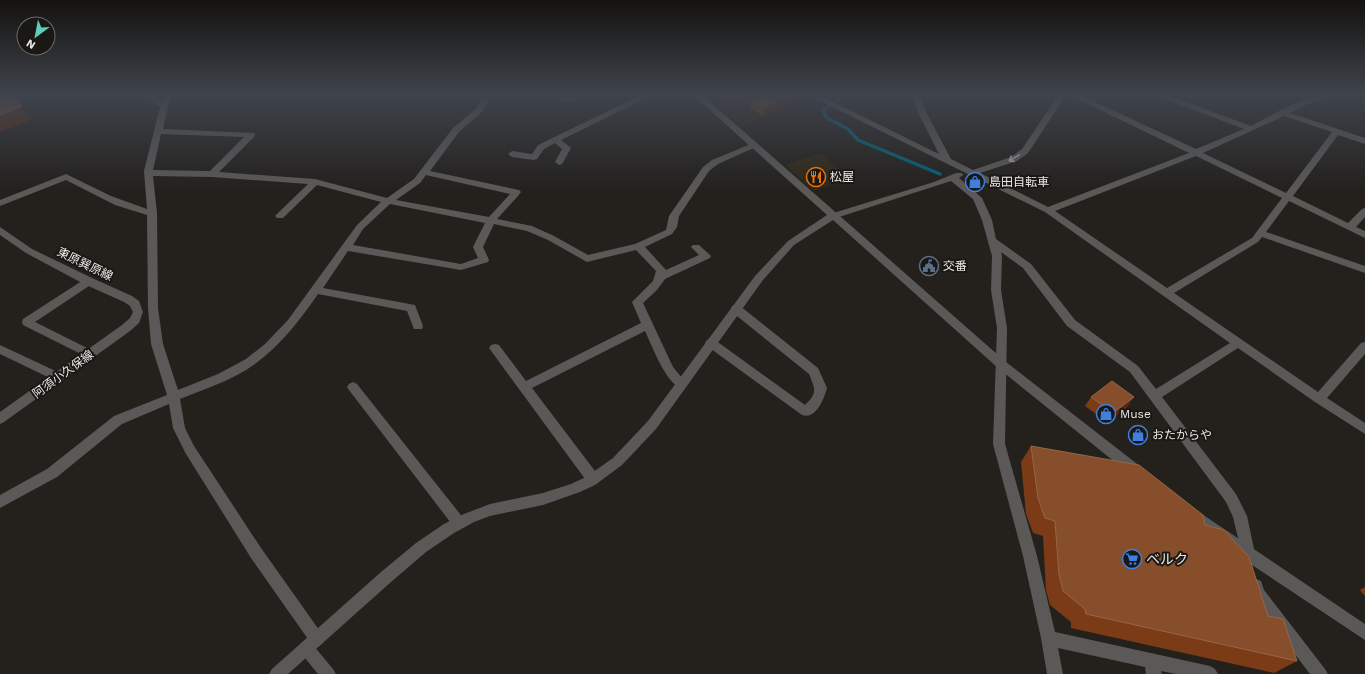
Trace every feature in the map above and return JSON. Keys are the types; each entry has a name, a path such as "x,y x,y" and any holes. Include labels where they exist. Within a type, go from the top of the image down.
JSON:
{"street":[{"path":"159,125 149,173 152,213 153,308 157,344 174,397 179,428 190,450 256,553 328,674"},
{"path":"0,502 52,472 118,420 222,377 250,362 269,347 292,323 360,227 388,201 417,181 456,130 461,125"},
{"path":"512,154 534,157 541,147 585,125"},
{"path":"731,125 1002,365 1142,476"},
{"path":"875,125 1048,210 1319,399 1365,429"},
{"path":"929,125 947,160"},
{"path":"277,674 368,592 428,541 475,515 495,508 546,498 593,479 619,461 636,445 759,278 775,258 791,243 833,216 1014,159 1025,151 1042,125"},
{"path":"1138,125 1365,235"},
{"path":"1241,125 1251,129"},
{"path":"1048,210 1197,153 1258,125"},
{"path":"1320,125 1365,141"},
{"path":"158,131 251,134 212,174"},
{"path":"1166,293 1254,240 1337,131"},
{"path":"556,140 567,148 559,162"},
{"path":"149,173 212,174 315,182 388,201 529,228 551,238 587,259 638,246 669,232 672,227 674,216 706,169 715,162 754,146"},
{"path":"347,247 461,267 484,260 478,247 492,220 503,205 511,199 516,192 424,172"},
{"path":"0,203 66,177 99,195 133,209 152,213"},
{"path":"953,178 977,198 987,220 997,256 996,290 1002,328 999,444 1030,556 1049,638 1055,674"},
{"path":"280,216 315,182"},
{"path":"1350,227 1365,211"},
{"name":"東原巽原線","path":"0,230 29,251 88,281 128,299 135,304 138,312 134,320 126,328"},
{"path":"1260,233 1365,270"},
{"path":"992,241 1027,266 1071,323 1134,368 1231,498 1240,516 1257,593 1320,674"},
{"path":"638,246 662,270 662,276"},
{"path":"681,384 669,370 637,302 658,282 662,276 706,256 696,247"},
{"path":"88,281 27,322 90,354"},
{"path":"316,290 411,308 418,326"},
{"path":"712,342 806,412 818,400 821,388 814,371 736,309"},
{"path":"524,387 647,325"},
{"name":"阿須小久保線","path":"0,419 126,328"},
{"path":"1155,396 1238,343"},
{"path":"1319,399 1365,346"},
{"path":"495,348 593,479"},
{"path":"0,349 58,377"},
{"path":"353,387 459,523"},
{"path":"1186,508 1248,554 1365,633"},
{"path":"1049,638 1153,668 1210,674"}],"shaded area":[{"path":"820,153 850,178 814,191 785,165"}],"building":[{"path":"1112,381 1134,397 1113,413 1091,397"},
{"name":"ベルク","path":"1031,446 1139,465 1203,515 1205,525 1224,530 1249,557 1268,616 1283,619 1297,661 1086,614 1085,609 1063,591 1059,575 1055,521 1045,518 1038,498"}],"waterway":[{"path":"841,125 848,129 858,140 940,174"}],"place":[{"name":"松屋","path":"816,177"},
{"name":"島田自転車","path":"975,182"},
{"name":"交番","path":"929,266"},
{"name":"Muse","path":"1106,414"},
{"name":"おたからや","path":"1138,435"},
{"name":"ベルク","path":"1132,559"}]}
